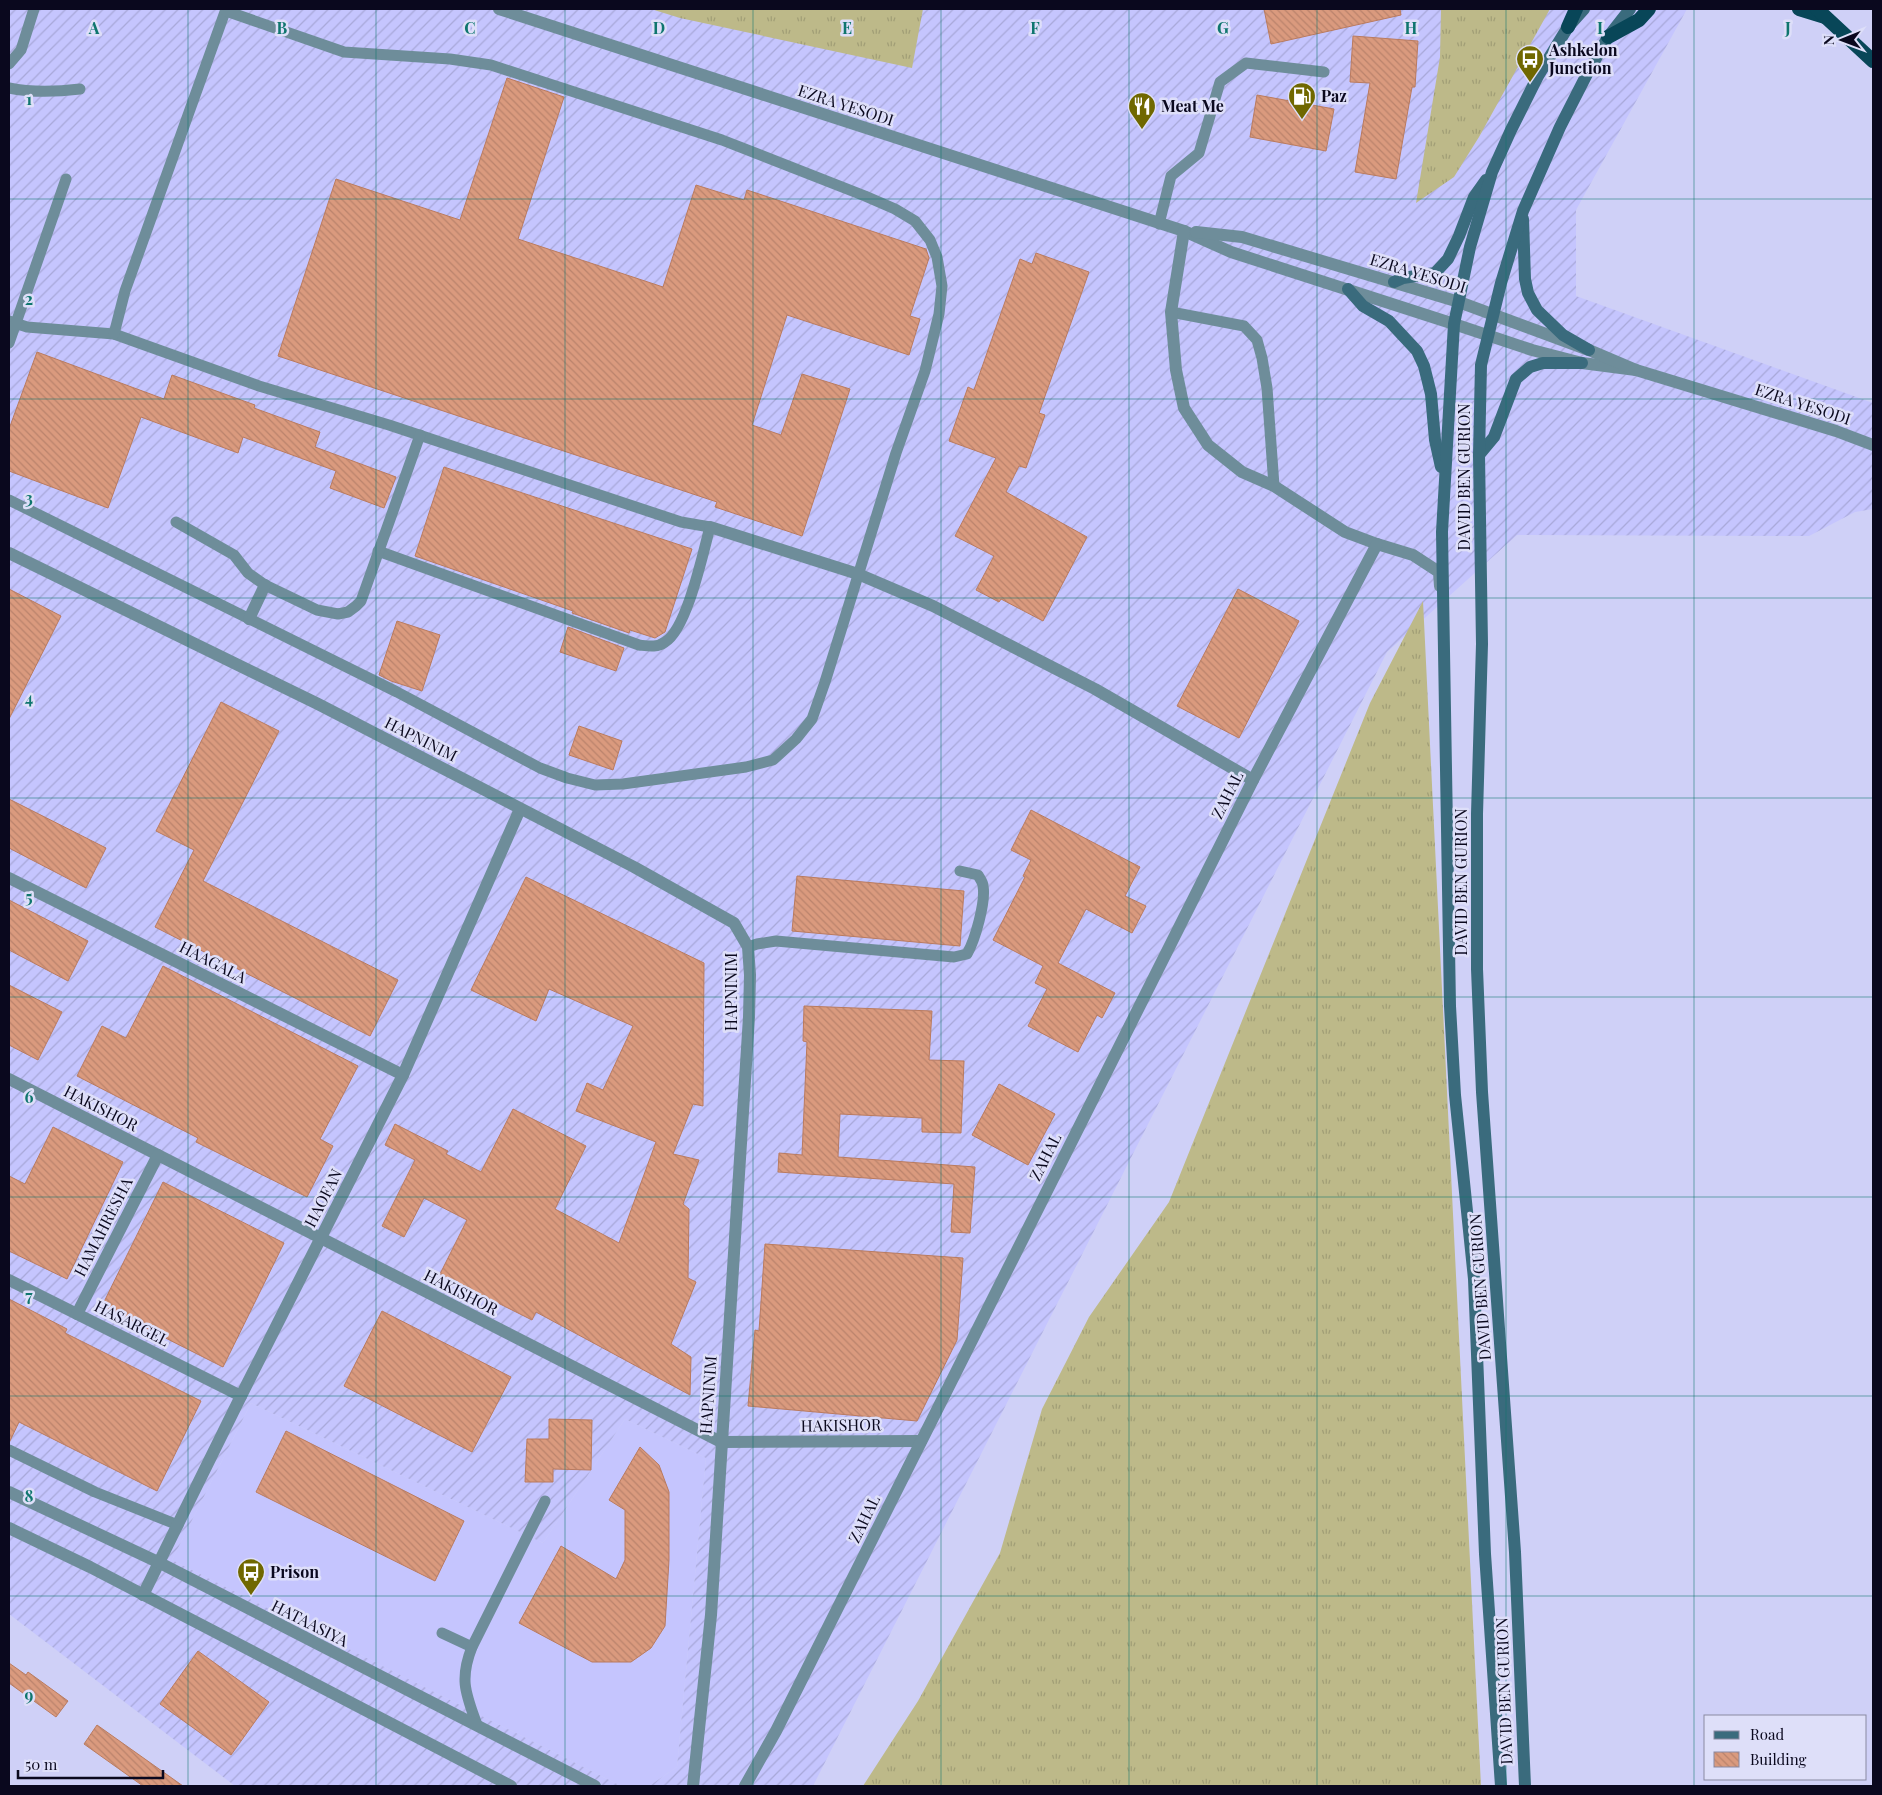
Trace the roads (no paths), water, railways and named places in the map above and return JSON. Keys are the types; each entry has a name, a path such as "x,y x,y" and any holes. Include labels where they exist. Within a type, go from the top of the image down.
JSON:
{"highway":[{"path":"1568,27 1576,9"},
{"path":"1608,37 1639,20 1649,9"},
{"path":"1799,9 1822,13 1873,61"}],"main road":[{"name":"DAVID BEN GURION","path":"1501,1786 1485,1554 1474,1279 1455,1095 1450,1006 1442,532 1444,481 1454,324 1470,246 1492,172 1538,76 1568,27 1584,9"},
{"name":"DAVID BEN GURION","path":"1525,1786 1515,1552 1482,1092 1477,969 1476,814 1482,644 1479,455 1481,365 1501,283 1523,211 1560,127 1608,37 1630,9"},
{"path":"1394,282 1403,278 1435,273 1448,259 1474,197 1492,172"},
{"path":"1523,211 1525,279 1528,294 1537,310 1563,335 1589,350"},
{"path":"1348,289 1363,306 1389,321 1417,351 1424,366 1431,394 1435,440 1444,481"},
{"path":"1479,455 1494,438 1516,379 1530,367 1543,363 1582,363"}],"street":[{"name":"EZRA YESODI","path":"499,9 1184,231 1231,252 1487,336 1582,363 1636,370"},
{"name":"EZRA YESODI","path":"1184,231 1242,236 1459,302 1589,350 1636,370 1836,431 1873,445"},
{"path":"1184,231 1171,312 1176,370 1184,408 1208,445 1242,472 1274,486 1345,532 1377,544 1413,554 1439,572 1443,607"},
{"path":"710,527 858,574 934,606 1095,689 1253,780"},
{"name":"ZAHAL","path":"745,1786 776,1732 1253,780 1377,544"},
{"name":"HAPNINIM","path":"9,553 318,704 634,868 734,923 748,947 750,975 749,1016 711,1615 693,1786"},
{"path":"249,619 265,585"},
{"name":"HAOFAN","path":"143,1595 403,1075 520,809"},
{"name":"HAAGALA","path":"9,878 403,1075"},
{"name":"HAKISHOR","path":"9,1079 721,1442 921,1441"},
{"name":"HAMAHRESHA","path":"77,1314 158,1155"},
{"name":"HASARGEL","path":"9,1280 241,1396"},
{"name":"HATAASIYA","path":"9,1492 160,1563 338,1656 595,1786"},
{"path":"9,1528 90,1567 511,1786"}],"lane":[{"path":"9,64 21,50 34,9"},
{"path":"9,500 397,692 540,768 567,778 595,784 623,784 746,767 773,760 796,739 812,719 896,453 925,371 939,314 942,286 937,257 930,240 915,221 895,209 866,196 722,140 491,65 450,59 344,52 226,10 125,290 114,334"},
{"path":"1159,224 1170,176 1199,153 1220,82 1246,63 1324,72"},
{"path":"9,88 30,92 80,89"},
{"path":"9,343 12,322 66,180"},
{"path":"1171,312 1244,326 1257,340 1267,388 1274,486"},
{"path":"12,322 27,327 114,334 259,386 420,435 681,522 710,527 689,601 676,632 665,643 652,647 630,641 378,552"},
{"path":"176,522 234,554 248,574 265,585 317,610 338,614 348,612 361,601 420,435"},
{"path":"748,947 776,941 954,957 967,954 974,943 983,896 983,884 978,876 960,871"},
{"path":"9,1450 94,1492 178,1525"},
{"path":"477,1725 465,1689 466,1662 545,1501"},
{"path":"442,1633 472,1647"}],"place":[{"name":"Ashkelon Junction","path":"1530,83"},
{"name":"Paz","path":"1302,120"},
{"name":"Meat Me","path":"1142,130"},
{"name":"Prison","path":"251,1596"}]}
